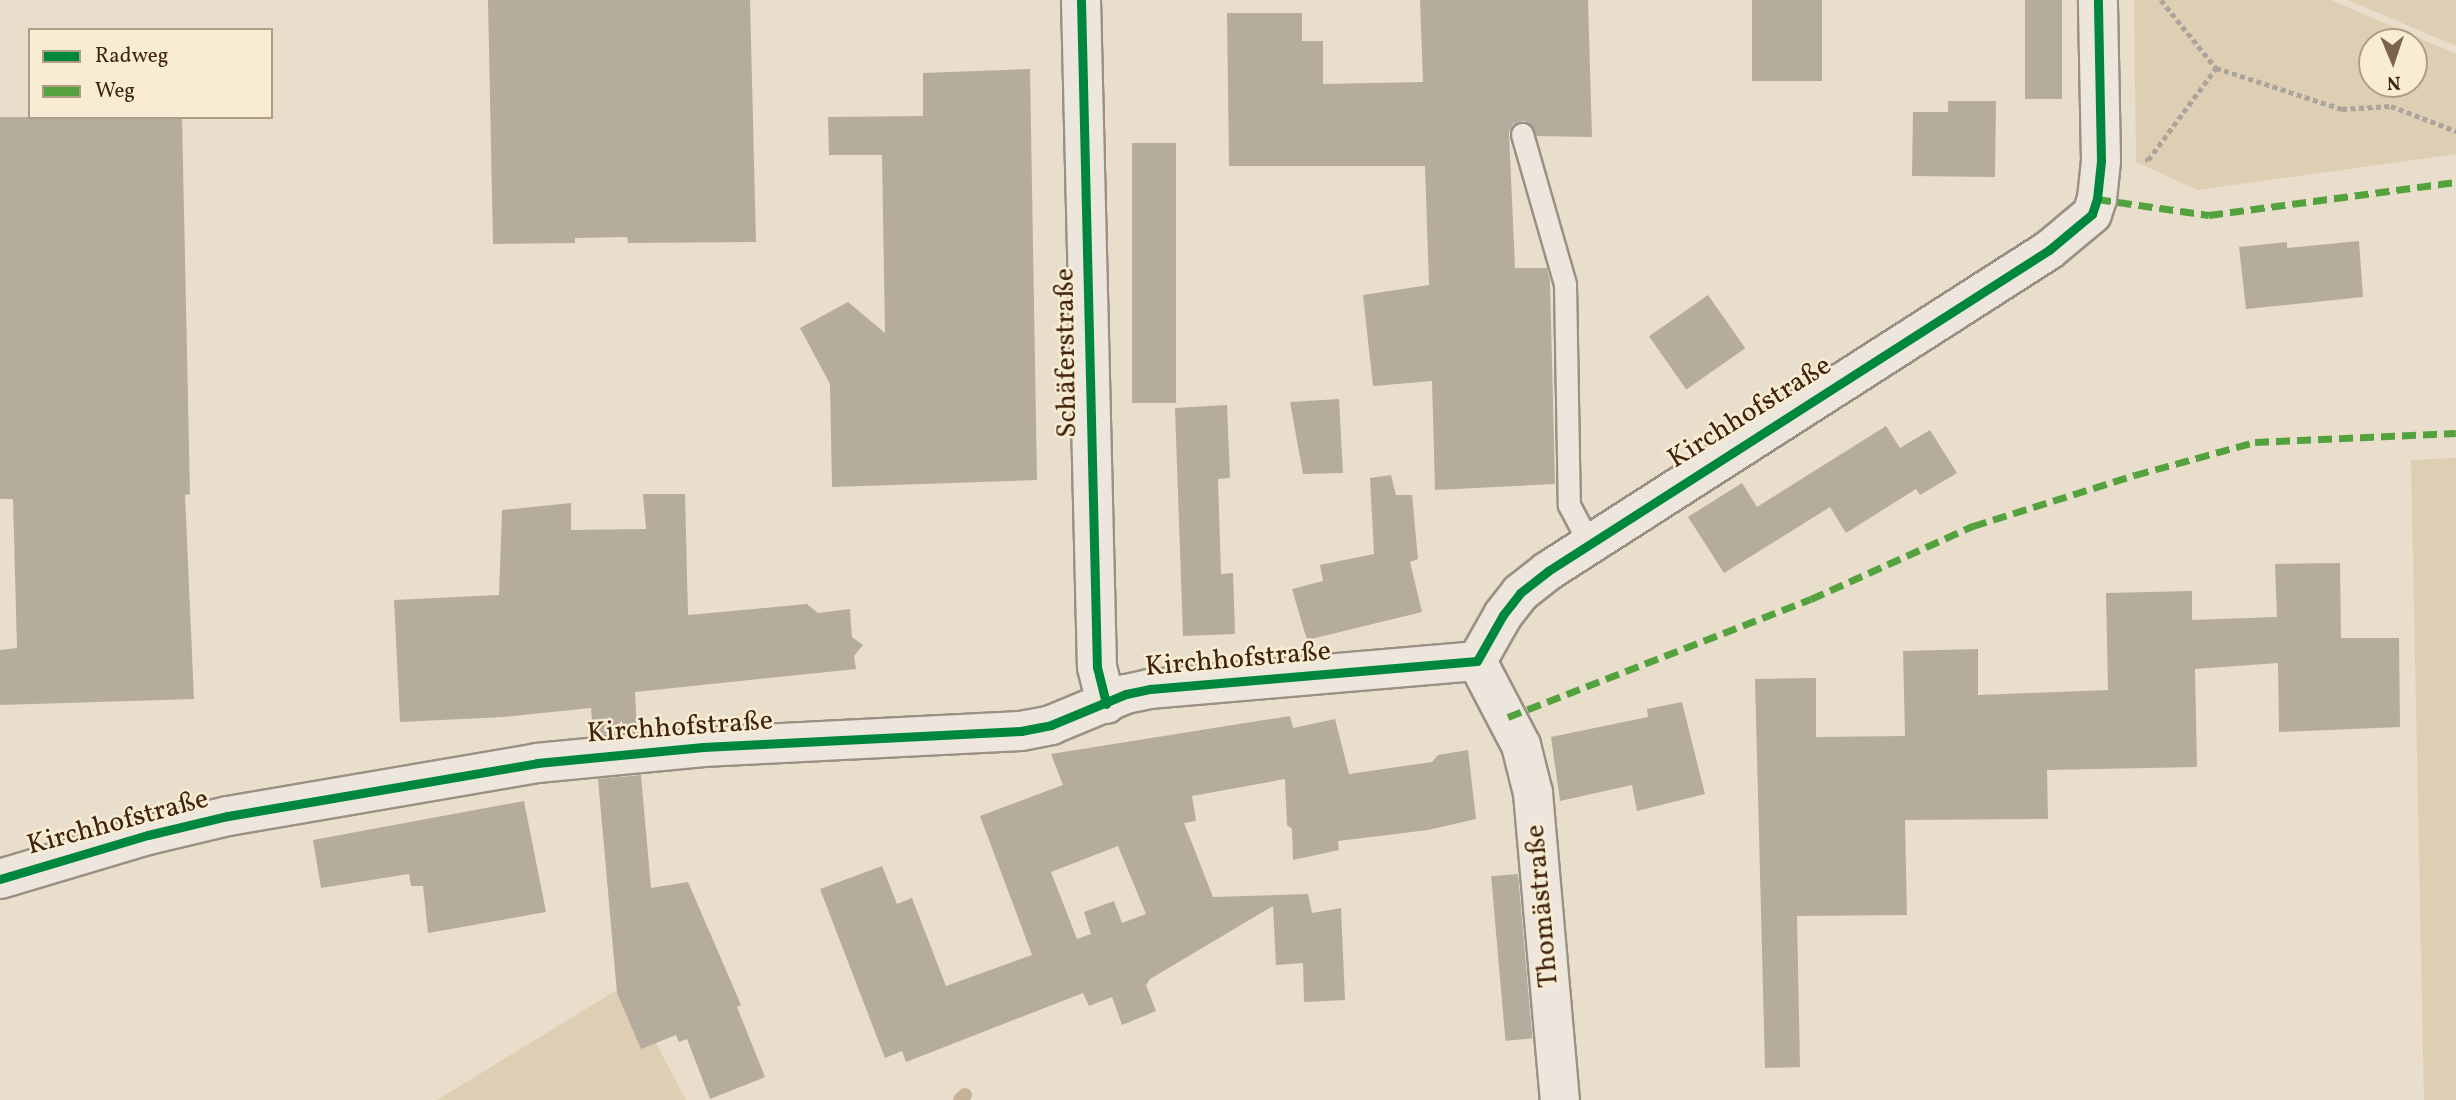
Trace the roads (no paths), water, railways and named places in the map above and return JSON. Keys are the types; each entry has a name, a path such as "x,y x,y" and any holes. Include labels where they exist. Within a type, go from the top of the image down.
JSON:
{"street":[{"name":"Schäferstraße","path":"1082,0 1097,667 1106,704"},
{"name":"Kirchhofstraße","path":"0,878 148,835 228,816 470,774 595,756 702,747 1021,731 1051,725 1126,694 1185,683 1477,661 1503,615 1520,593 1589,543 2075,230 2091,214 2097,199 2101,161 2098,0"},
{"name":"Thomästraße","path":"1477,661 1521,745 1533,793 1560,1100"}],"lane":[{"path":"1522,134 1565,284 1569,505 1589,543"}],"waterway":[{"path":"960,1100 965,1095"}]}
